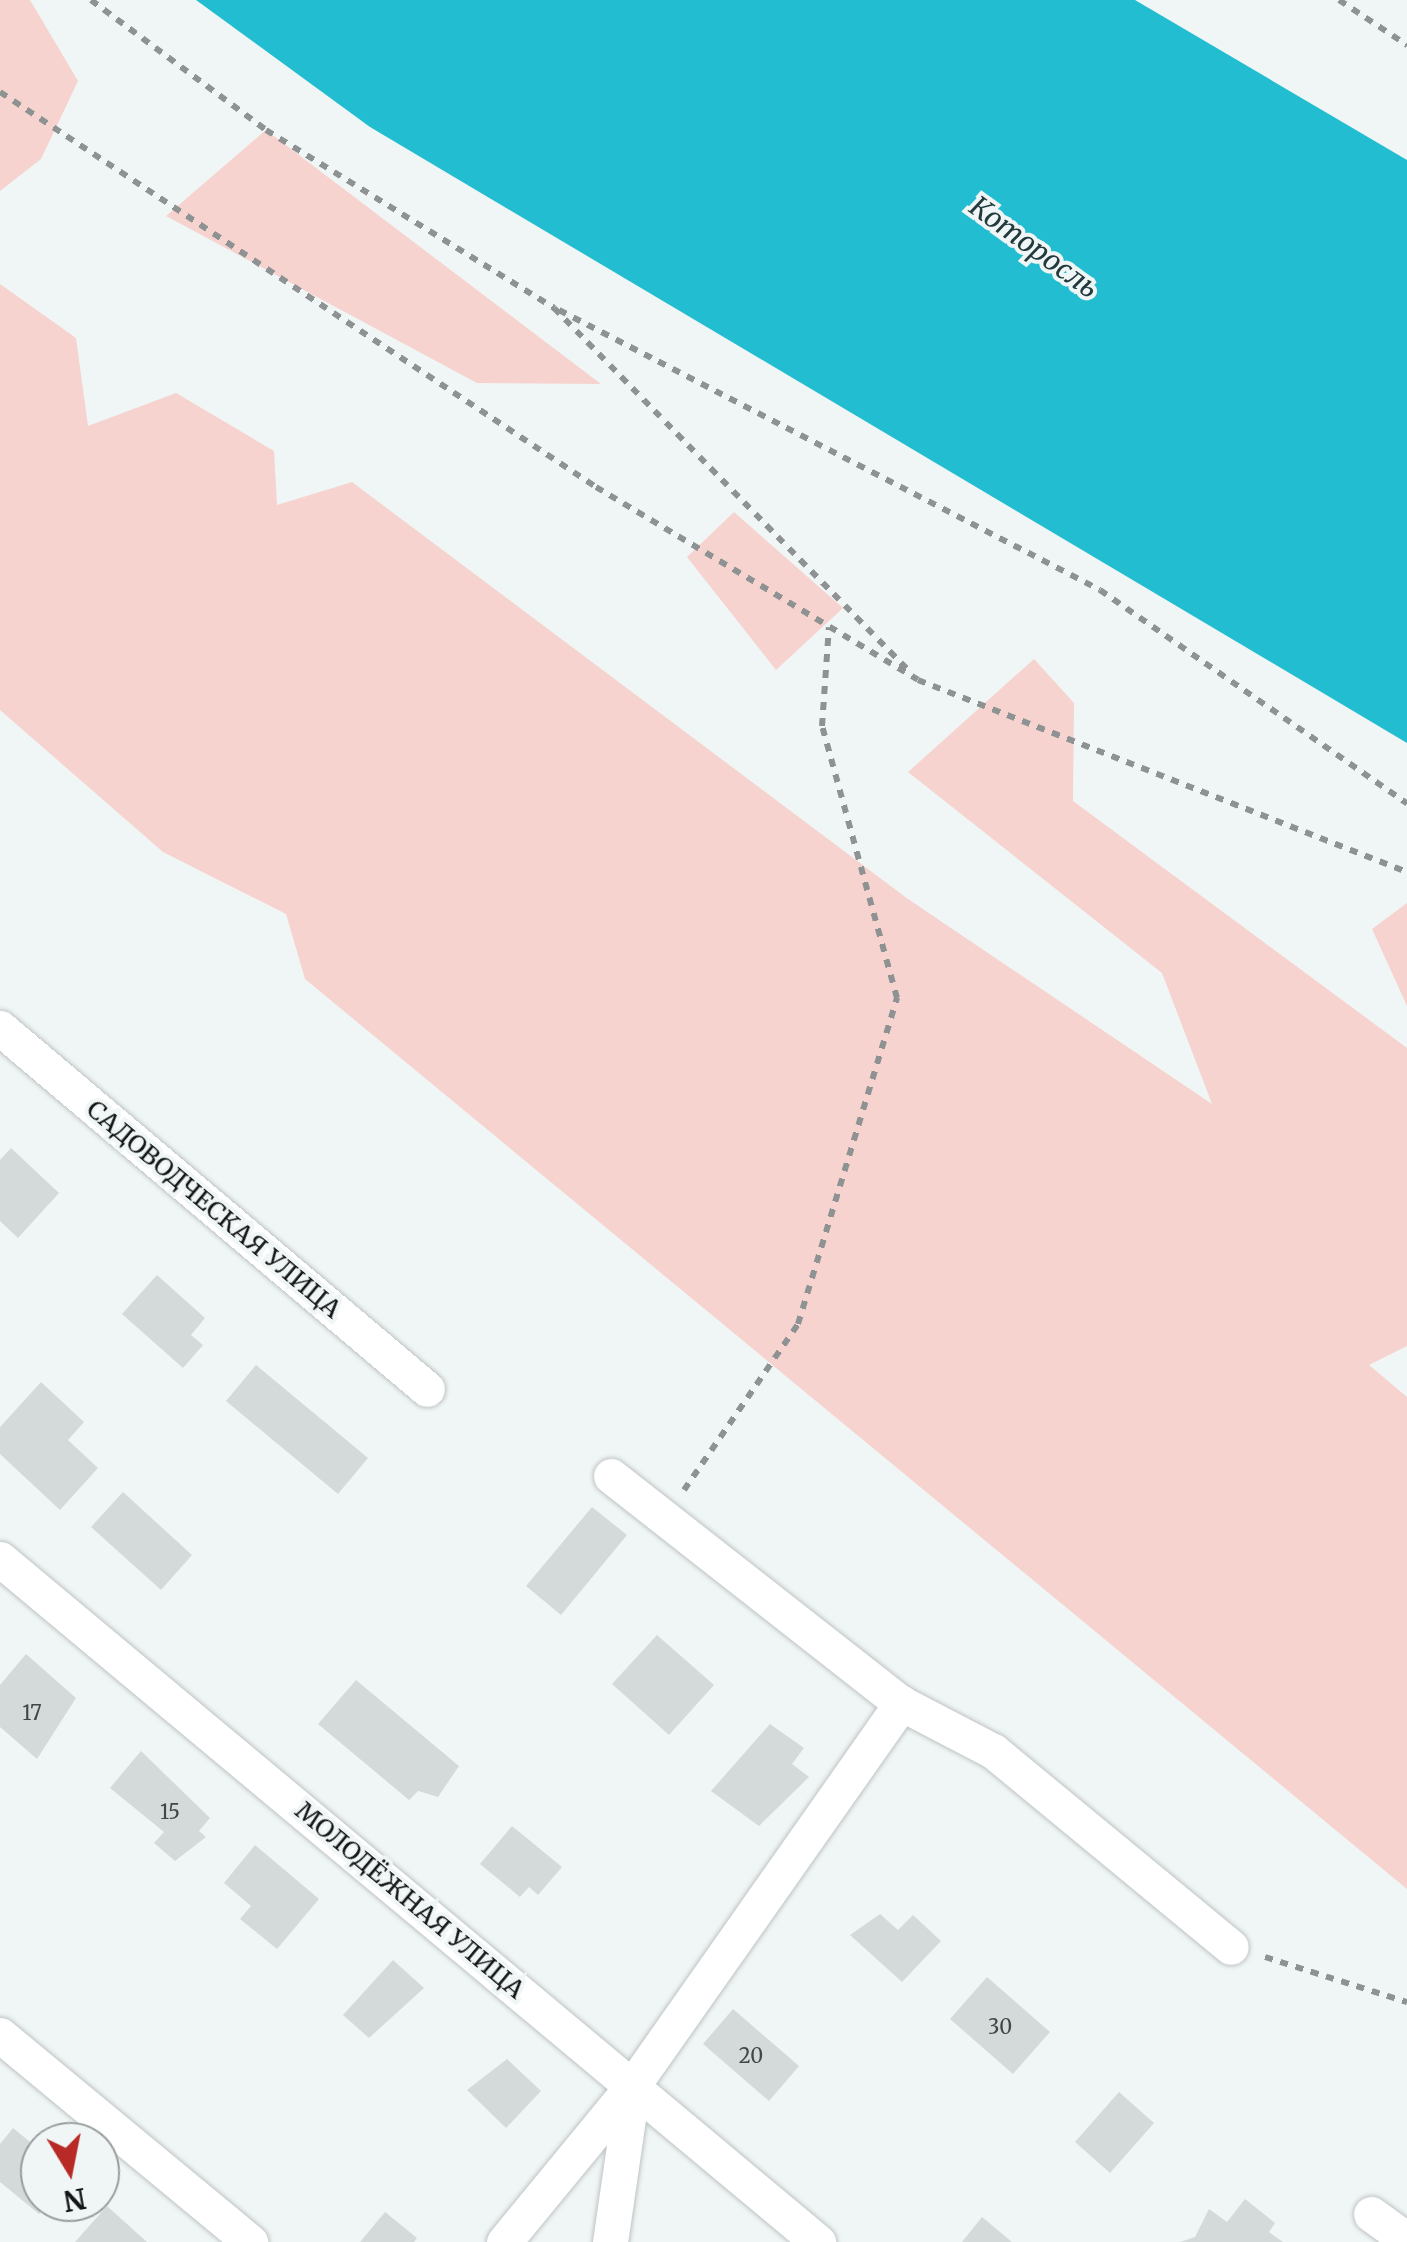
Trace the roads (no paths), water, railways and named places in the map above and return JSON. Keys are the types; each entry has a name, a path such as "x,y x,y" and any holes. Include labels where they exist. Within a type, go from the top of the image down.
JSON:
{"street":[{"name":"САДОВОДЧЕСКАЯ УЛИЦА","path":"0,1028 428,1389"},
{"path":"611,1476 901,1703 993,1751 1231,1946"},
{"name":"МОЛОДЁЖНАЯ УЛИЦА","path":"0,1559 818,2242"},
{"path":"504,2242 633,2086 901,1703"},
{"path":"0,2036 250,2242"},
{"path":"610,2242 633,2086"},
{"path":"1371,2214 1407,2240"}],"water":[{"name":"Которосль","path":"196,0 1135,0 1407,160 1407,743 370,127"}]}
